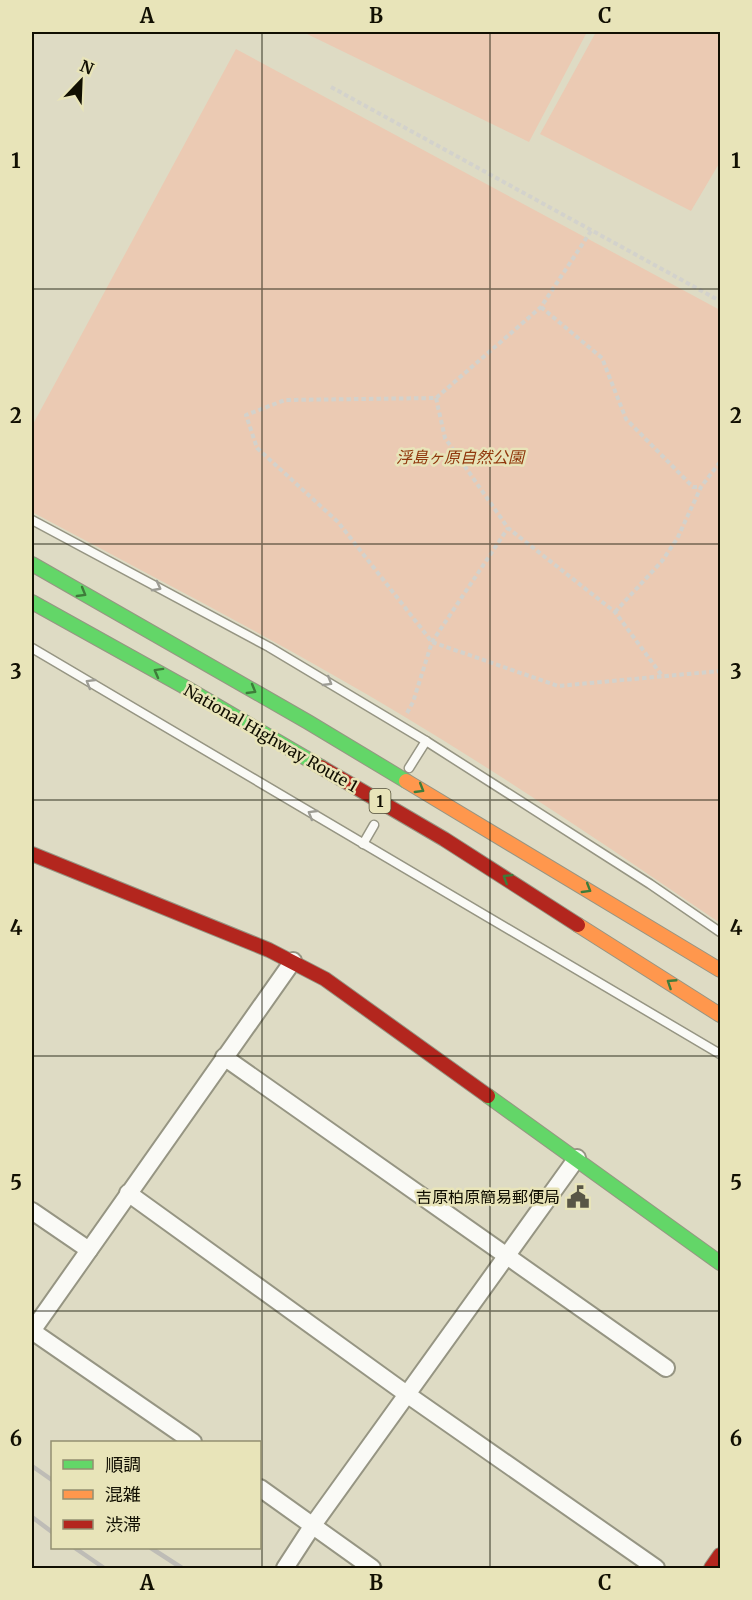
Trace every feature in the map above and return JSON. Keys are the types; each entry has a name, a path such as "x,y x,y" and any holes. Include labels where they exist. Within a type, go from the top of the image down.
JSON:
{"main road":[{"name":"National Highway Route 1","path":"32,564 318,728 720,970"},
{"name":"National Highway Route 1","path":"32,602 183,686 444,838 720,1015"},
{"path":"32,854 293,961 325,979 720,1263"},
{"path":"711,1569 720,1555"}],"street":[{"path":"190,1441 32,1331 293,961"},
{"path":"224,1057 666,1368"},
{"path":"285,1569 577,1158"},
{"path":"128,1193 408,1395 656,1569"},
{"path":"32,1211 89,1250"},
{"path":"261,1489 372,1569"}],"lane":[{"path":"32,520 269,647 399,724 651,884 720,932"},
{"path":"32,648 720,1054"},
{"path":"409,768 426,741"},
{"path":"363,843 374,825"}],"path":[{"path":"331,87 720,301"},
{"path":"591,231 541,307 436,398 285,400 246,415 256,448 338,522 432,642 558,686 720,671"},
{"path":"541,307 602,358 626,419 693,486 701,487"},
{"path":"436,398 445,438 508,528 615,612 663,677"},
{"path":"615,612 662,561 672,546 701,487 720,462"},
{"path":"399,724 413,702 432,642 508,528"}],"green space":[{"path":"303,32 587,32 529,142"},
{"path":"596,32 720,32 720,162 691,211 540,134"},
{"name":"浮島ヶ原自然公園","path":"236,49 720,310 720,923 525,792 405,717 267,638 32,512 32,426"}],"railway":[{"path":"32,1466 51,1479"},
{"path":"32,1517 51,1531"},
{"path":"76,1549 104,1568"},
{"path":"153,1549 182,1568"}],"traffic: fast":[{"path":"32,564 308,722 406,781"},
{"path":"32,602 183,686 321,767"},
{"path":"488,1096 720,1263"}],"traffic: slow":[{"path":"406,781 720,970"},
{"path":"578,925 720,1015"}],"traffic: jam":[{"path":"321,767 444,839 578,925"},
{"path":"32,854 269,950 325,979 488,1096"},
{"path":"711,1568 720,1555"}],"place":[{"name":"吉原柏原簡易郵便局","path":"578,1197"}]}
